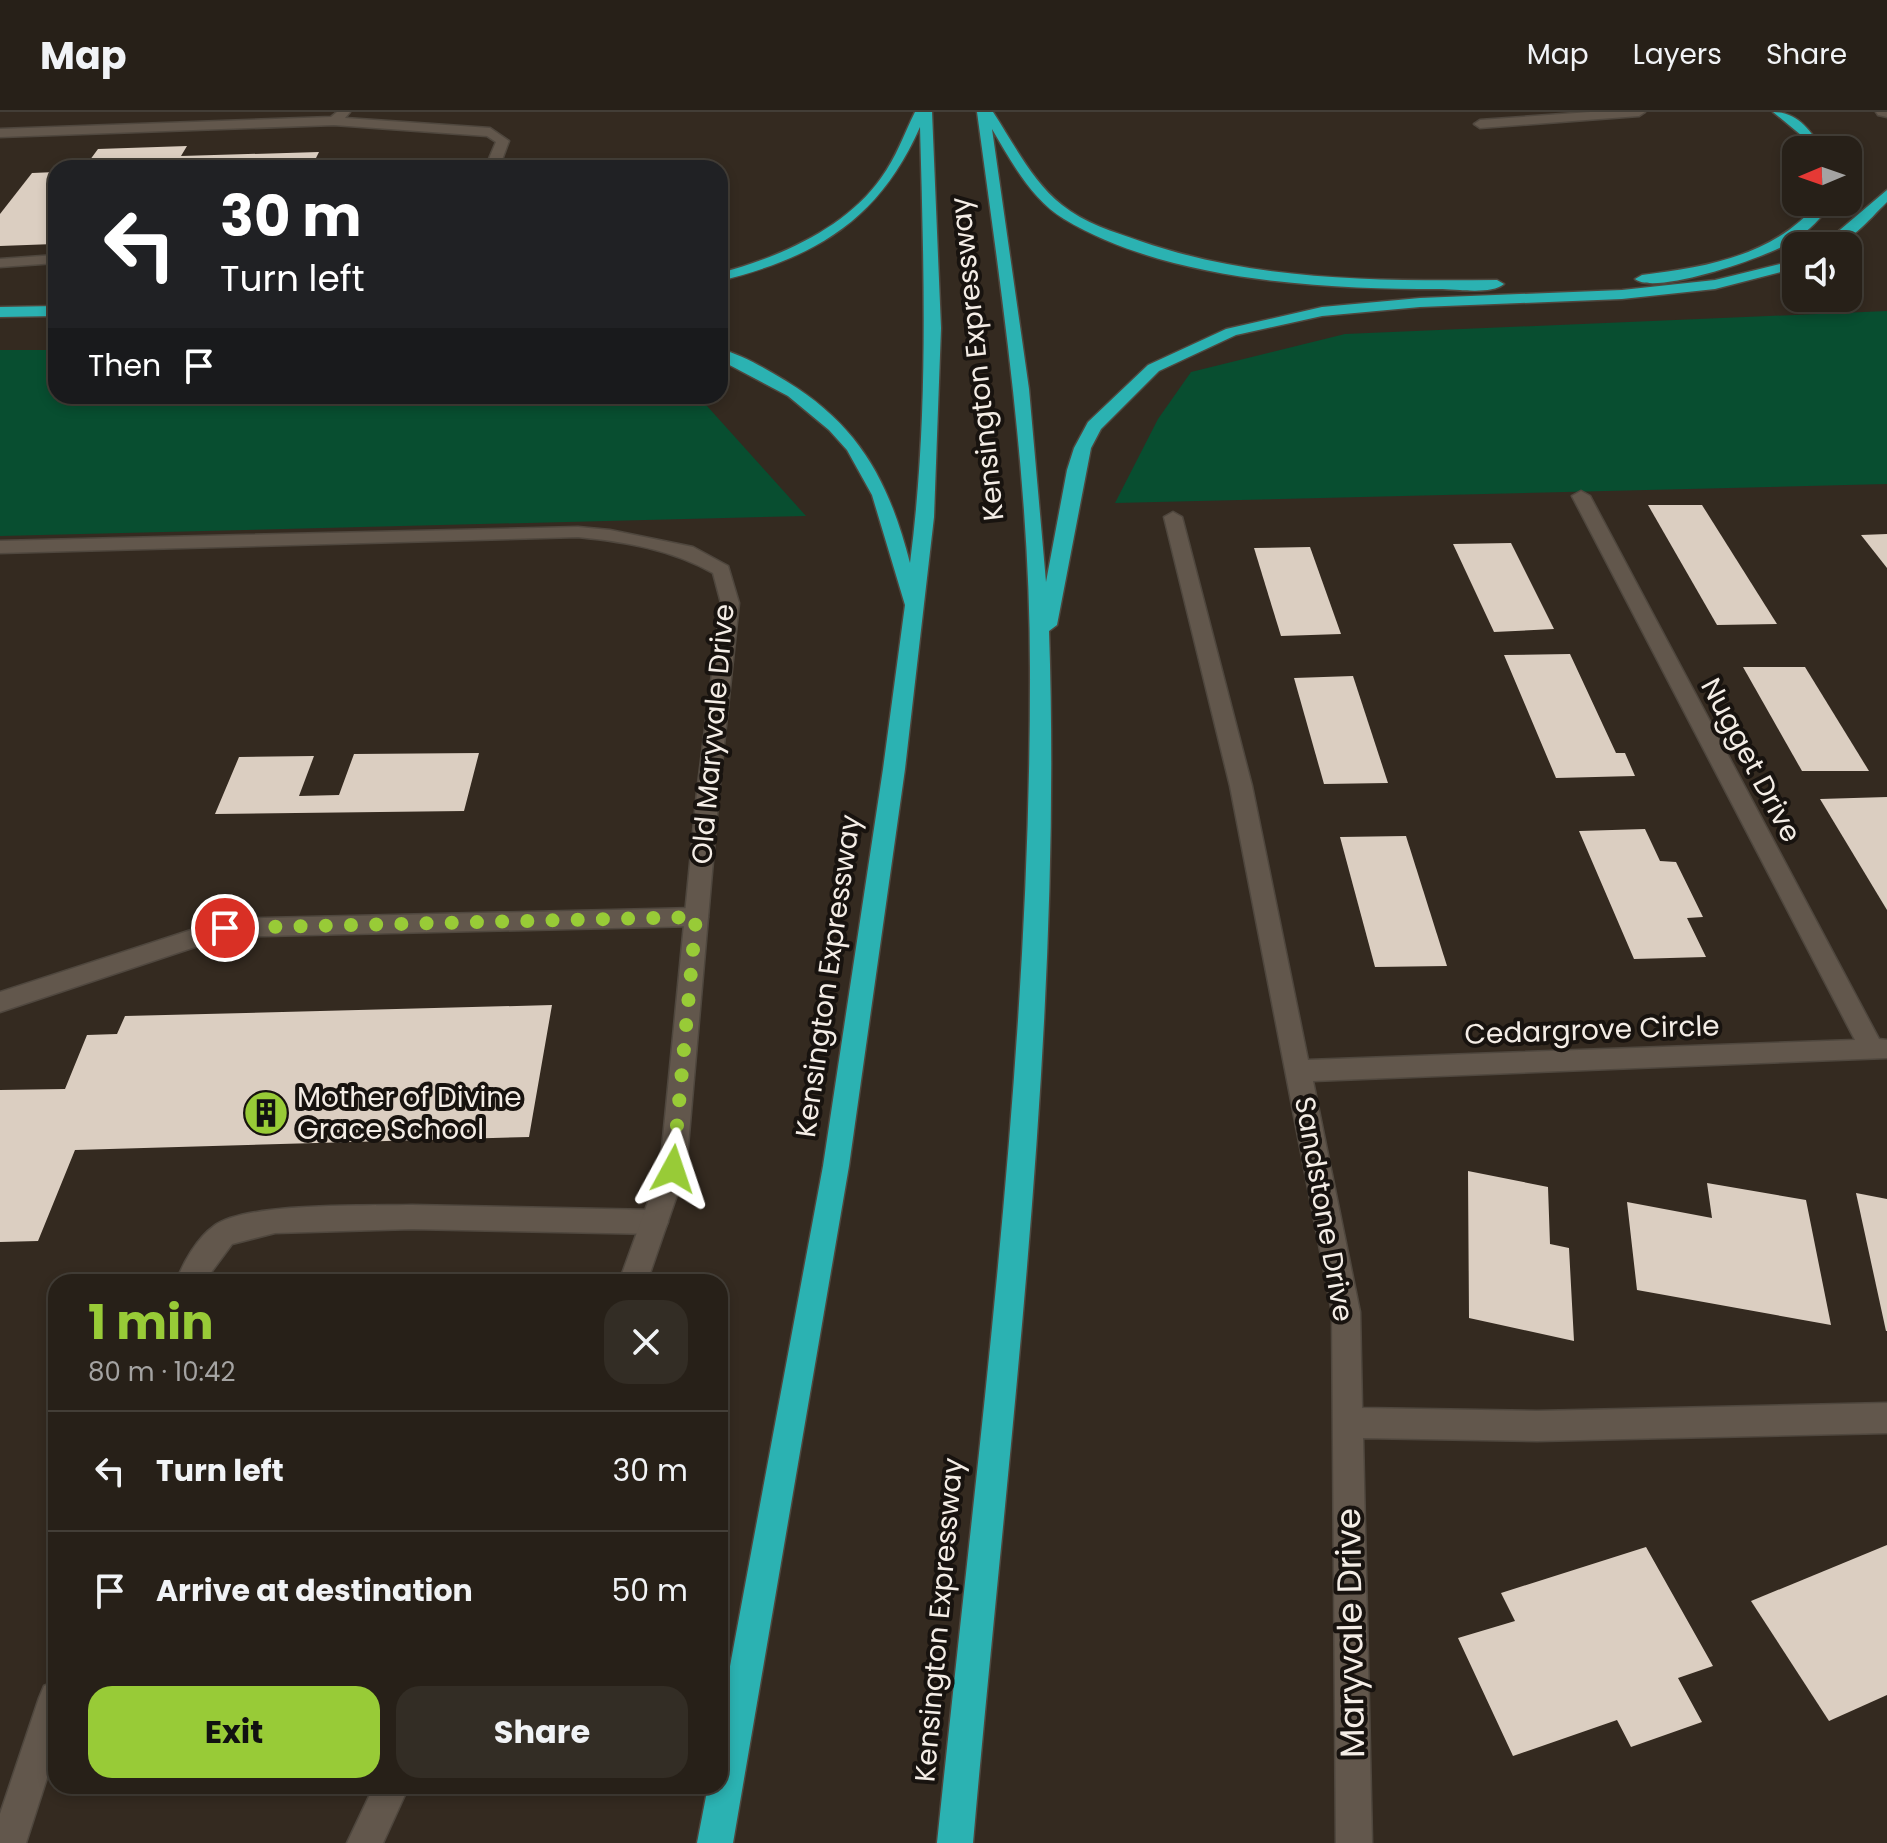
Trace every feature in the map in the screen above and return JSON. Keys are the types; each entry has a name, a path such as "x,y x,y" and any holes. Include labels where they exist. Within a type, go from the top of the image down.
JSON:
{"highway":[{"path":"728,274 793,251 846,219 884,183 924,112"},
{"name":"Kensington Expressway","path":"728,1772 836,1166 914,611 925,517 933,328 924,112"},
{"path":"985,112 1018,162 1057,208 1097,230 1142,248 1204,267 1267,278 1380,285 1612,282 1668,277 1717,267 1764,250 1794,234 1812,216"},
{"name":"Kensington Expressway","path":"955,1843 1014,1216 1037,888 1040,663 1031,517 1020,398 985,112"},
{"path":"1779,112 1808,136"},
{"path":"1849,232 1887,194"},
{"path":"1040,663 1076,462 1093,427 1113,403 1143,378 1208,339 1302,315 1339,309 1405,302 1618,297 1677,292 1732,284 1782,268"},
{"path":"0,312 48,311"},
{"path":"0,328 48,327"},
{"path":"728,358 793,390 831,421 860,455 881,497 914,611"},
{"name":"Kensington Expressway","path":"715,1843 724,1794"}],"street":[{"path":"1480,124 1639,112"},
{"path":"0,133 339,117 490,132 503,141 495,160"},
{"path":"0,263 48,260"},
{"name":"Nugget Drive","path":"1581,496 1879,1049"},
{"name":"Sandstone Drive","path":"1173,517 1241,786 1346,1312 1346,1423"},
{"name":"Old Maryvale Drive","path":"0,547 578,532 610,535 687,551 721,570 730,603 673,1169 636,1274"},
{"path":"0,1002 123,959 225,928 696,917"},
{"name":"Cedargrove Circle","path":"1299,1071 1879,1049"},
{"path":"193,1274 224,1234 275,1221 412,1217 654,1222"},
{"path":"1346,1423 1537,1426 1887,1418"},
{"name":"Maryvale Drive","path":"1346,1423 1354,1843"},
{"path":"8,1843 48,1722"},
{"path":"365,1843 388,1794"}],"green space":[{"path":"1887,311 1887,484 1115,503 1158,419 1191,372 1345,334"},
{"path":"0,350 48,350 48,404 705,404 806,516 0,536"}],"building":[{"path":"187,146 181,156 319,152 315,160 90,160 98,149"},
{"path":"48,172 48,244 0,246 0,214 32,173"},
{"path":"1648,505 1702,505 1777,624 1717,625"},
{"path":"1887,534 1887,568 1861,535"},
{"path":"1511,543 1554,629 1494,632 1453,544"},
{"path":"1310,547 1341,634 1281,636 1254,548"},
{"path":"1570,654 1616,753 1625,753 1635,776 1556,778 1504,655"},
{"path":"1743,667 1805,667 1869,771 1802,771"},
{"path":"1353,676 1388,783 1324,784 1294,678"},
{"path":"479,753 464,811 215,814 239,757 314,756 299,796 339,795 354,754"},
{"path":"1887,797 1887,910 1820,799"},
{"path":"1645,829 1660,861 1676,862 1703,917 1687,918 1706,957 1634,959 1579,831"},
{"path":"1406,836 1447,966 1375,967 1340,837"},
{"name":"Mother of Divine Grace School","path":"552,1005 529,1137 75,1150 38,1241 0,1242 0,1090 65,1089 87,1035 117,1034 125,1016"},
{"path":"1468,1171 1548,1187 1550,1244 1569,1248 1574,1341 1469,1318"},
{"path":"1707,1183 1806,1200 1831,1325 1637,1290 1627,1202 1712,1218"},
{"path":"1856,1193 1887,1199 1887,1331 1886,1331"},
{"path":"1887,1545 1887,1695 1829,1721 1751,1601"},
{"path":"1646,1547 1713,1666 1678,1678 1702,1722 1631,1747 1617,1720 1513,1756 1458,1638 1515,1621 1501,1593"}],"place":[{"name":"Mother of Divine Grace School","path":"266,1113"}],"route":[{"path":"225,928 696,917 673,1169"}]}
